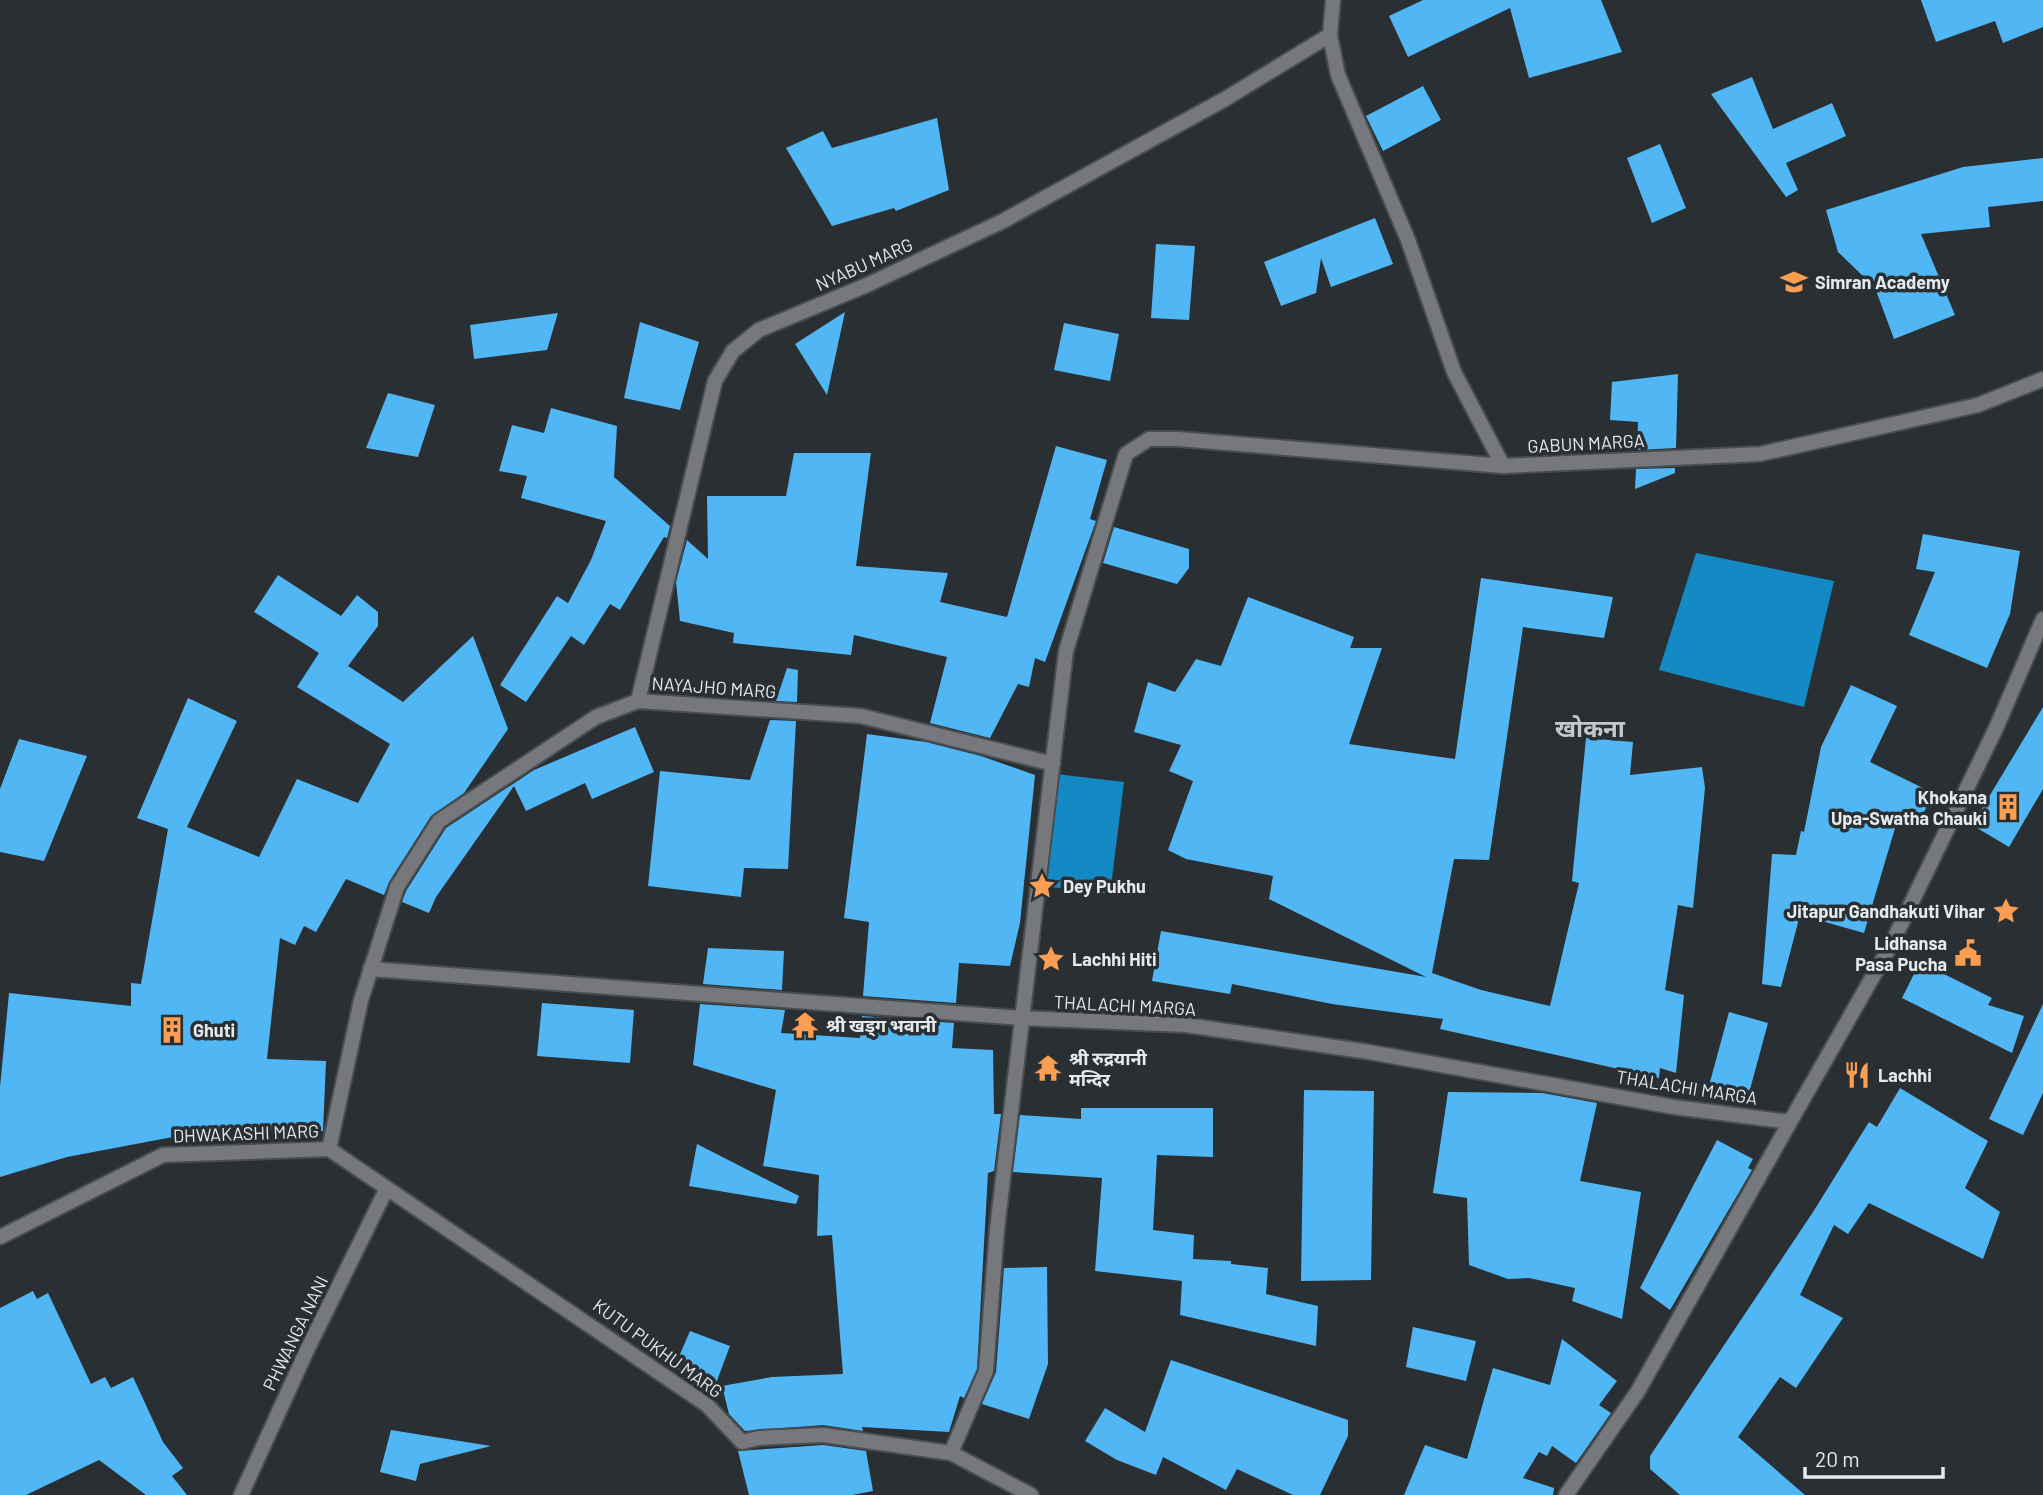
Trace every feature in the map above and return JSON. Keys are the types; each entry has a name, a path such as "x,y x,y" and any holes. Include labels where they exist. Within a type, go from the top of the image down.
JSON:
{"street":[{"path":"1333,0 1330,35 1338,75 1408,240 1454,372 1503,466"},
{"name":"NYABU MARG","path":"638,701 715,381 733,351 759,330 867,285 1003,221 1225,99 1330,35"},
{"name":"GABUN MARGA","path":"1053,764 1066,651 1126,454 1149,439 1178,439 1503,466 1760,454 1978,405 2043,379"},
{"path":"1566,1495 1638,1391 1892,943 1997,726 2043,619"},
{"name":"NAYAJHO MARG","path":"370,969 397,887 439,821 596,717 638,701 861,716 1053,764"},
{"path":"951,1453 986,1370 997,1229 1053,764"},
{"name":"THALACHI MARGA","path":"370,969 1021,1018 1185,1026 1368,1052 1674,1107 1790,1122"},
{"name":"DHWAKASHI MARG","path":"0,1237 163,1155 329,1149 370,969"},
{"name":"KUTU PUKHU MARG","path":"329,1149 707,1405 742,1442 759,1438 823,1435 951,1453 1031,1495"},
{"name":"PHWANGA NANI","path":"241,1495 307,1350 387,1188"}],"water":[{"path":"1696,553 1834,581 1804,707 1659,670"},
{"path":"1056,774 1124,782 1110,894 1042,886"}],"building":[{"path":"1423,0 1601,0 1622,52 1529,78 1510,8 1408,57 1389,16"},
{"path":"1921,0 2043,0 2043,27 2003,43 1995,21 1936,42"},
{"path":"1752,77 1773,129 1832,103 1846,136 1786,163 1798,190 1786,197 1711,94"},
{"path":"1423,86 1441,120 1383,151 1366,116"},
{"path":"937,118 949,190 896,211 894,208 832,226 786,148 823,131 832,148"},
{"path":"1660,144 1686,208 1652,223 1627,158"},
{"path":"2043,158 2043,201 1988,207 1990,227 1921,234 1955,315 1894,339 1871,277 1866,279 1838,252 1826,210 1963,167"},
{"path":"1375,218 1393,264 1331,287 1321,258 1316,293 1281,306 1264,262"},
{"path":"1156,244 1195,246 1189,320 1151,318"},
{"path":"845,312 827,395 795,344"},
{"path":"558,313 547,350 474,359 470,325"},
{"path":"640,322 699,342 680,410 624,398"},
{"path":"1064,323 1119,334 1110,381 1054,370"},
{"path":"1678,374 1676,448 1637,450 1638,422 1610,420 1612,382"},
{"path":"388,393 435,405 418,457 366,448"},
{"path":"551,408 617,426 614,477 670,526 667,538 664,537 620,610 610,604 584,645 571,636 526,702 500,685 557,596 568,603 591,560 606,521 521,498 527,476 499,471 512,425 544,433"},
{"path":"1056,446 1107,460 1090,519 1096,521 1045,662 1035,658 1029,687 1018,684 990,738 930,723 947,657 854,635 851,655 733,643 734,633 680,621 676,582 687,540 708,559 707,496 786,496 794,453 871,453 856,566 948,573 940,602 1007,617"},
{"path":"1675,468 1675,473 1635,489 1636,469"},
{"path":"1114,527 1189,549 1189,568 1177,584 1103,563"},
{"path":"1923,534 2020,551 2010,614 1987,668 1909,635 1935,572 1916,569"},
{"path":"278,575 341,616 357,595 378,612 378,626 348,666 403,702 473,636 508,729 464,793 431,816 389,882 384,895 346,879 316,932 304,926 295,945 280,938 267,1059 326,1061 323,1131 215,1129 67,1157 0,1177 0,1087 9,993 131,1006 131,983 141,984 168,829 137,818 188,698 237,721 187,827 259,857 297,779 358,803 390,744 297,687 319,653 254,612"},
{"path":"1481,578 1613,597 1604,638 1523,627 1489,860 1454,859 1432,973 1481,990 1550,1006 1579,883 1572,881 1586,738 1633,742 1630,775 1702,767 1705,788 1693,908 1678,905 1665,990 1684,995 1676,1073 1660,1068 1659,1078 1440,1029 1443,1019 1332,1004 1232,984 1230,994 1152,981 1161,931 1426,977 1269,899 1273,876 1186,859 1168,850 1193,781 1169,771 1181,745 1134,732 1148,682 1175,692 1196,659 1221,666 1248,597 1354,637 1350,648 1382,648 1349,744 1455,759"},
{"path":"787,668 798,670 797,702 776,701"},
{"path":"1851,685 1897,706 1870,762 1933,793 1917,827 1898,818 1864,933 1800,915 1781,987 1762,984 1772,854 1796,855 1801,831 1804,832 1821,747"},
{"name":"Khokana Upa-Swatha Chauki","path":"2043,707 2043,789 2009,847 1972,825"},
{"path":"770,720 796,721 788,869 744,868 741,897 648,886 660,771 750,780"},
{"path":"635,727 654,772 592,799 585,783 526,811 514,786 436,897 429,913 402,902 406,891 446,828 534,770"},
{"path":"867,734 926,742 981,756 1035,775 1020,923 1010,966 959,963 956,1003 863,996 869,922 844,918"},
{"path":"19,739 87,756 44,861 0,852 0,789"},
{"path":"708,948 784,951 782,990 703,984"},
{"path":"1920,962 1992,998 1988,1005 2024,1016 2012,1053 1902,998"},
{"path":"542,1003 634,1010 630,1063 537,1056"},
{"path":"700,1004 785,1010 781,1033 860,1038 862,1016 954,1023 952,1048 993,1050 994,1114 1001,1114 994,1171 988,1173 977,1369 964,1398 960,1396 949,1432 862,1427 863,1431 823,1425 745,1431 729,1414 722,1386 772,1377 843,1374 832,1235 817,1236 819,1175 763,1166 776,1090 693,1065"},
{"path":"2043,1004 2043,1093 2023,1135 1989,1119"},
{"path":"1729,1012 1768,1023 1749,1093 1710,1082"},
{"path":"1900,1088 1988,1141 1965,1188 2000,1212 1983,1259 1869,1203 1848,1234 1834,1225 1800,1295 1843,1318 1796,1388 1780,1377 1738,1437 1805,1495 1680,1495 1650,1469 1650,1456 1813,1212 1869,1122 1877,1127"},
{"path":"1304,1090 1374,1091 1371,1280 1301,1281"},
{"path":"1448,1092 1542,1093 1597,1103 1580,1181 1641,1192 1622,1319 1572,1301 1575,1288 1529,1278 1508,1279 1469,1265 1467,1198 1433,1193"},
{"path":"1081,1108 1213,1108 1213,1157 1157,1155 1153,1230 1194,1235 1193,1259 1231,1261 1231,1264 1268,1268 1266,1294 1318,1306 1316,1346 1180,1315 1182,1281 1095,1271 1102,1178 1013,1172 1020,1115 1081,1119"},
{"path":"1717,1140 1753,1159 1748,1168 1752,1170 1670,1310 1640,1288"},
{"path":"697,1144 799,1196 796,1204 689,1186"},
{"path":"1047,1267 1048,1364 1029,1419 982,1404 996,1372 1004,1268"},
{"path":"33,1291 37,1299 48,1293 91,1384 105,1377 111,1388 133,1377 163,1442 183,1468 172,1476 187,1495 146,1495 99,1460 26,1495 0,1495 0,1308"},
{"path":"1413,1327 1476,1341 1466,1381 1406,1367"},
{"path":"690,1331 730,1346 715,1386 674,1368"},
{"path":"1562,1339 1617,1381 1599,1405 1611,1413 1576,1463 1552,1446 1547,1456 1539,1452 1523,1478 1554,1488 1553,1495 1404,1495 1425,1445 1467,1459 1493,1368 1550,1385"},
{"path":"1171,1360 1348,1420 1348,1436 1320,1495 1293,1495 1237,1469 1226,1490 1163,1457 1156,1475 1117,1460 1085,1441 1105,1408 1145,1432"},
{"path":"391,1430 491,1446 420,1464 416,1481 380,1472"},
{"path":"823,1445 866,1451 873,1491 852,1495 749,1495 738,1451"}],"place":[{"name":"Simran Academy","path":"1794,282"},
{"name":"Khokana Upa-Swatha Chauki","path":"2008,807"},
{"name":"Dey Pukhu","path":"1042,886"},
{"name":"Jitapur Gandhakuti Vihar","path":"2006,911"},
{"name":"Lidhansa Pasa Pucha","path":"1968,953"},
{"name":"Lachhi Hiti","path":"1051,959"},
{"name":"श्री खड्ग भवानी","path":"805,1025"},
{"name":"Ghuti","path":"172,1030"},
{"name":"श्री रुद्रयानी मन्दिर","path":"1048,1068"},
{"name":"Lachhi","path":"1857,1075"}],"district":[{"name":"खोकना","path":"1590,727"}]}
